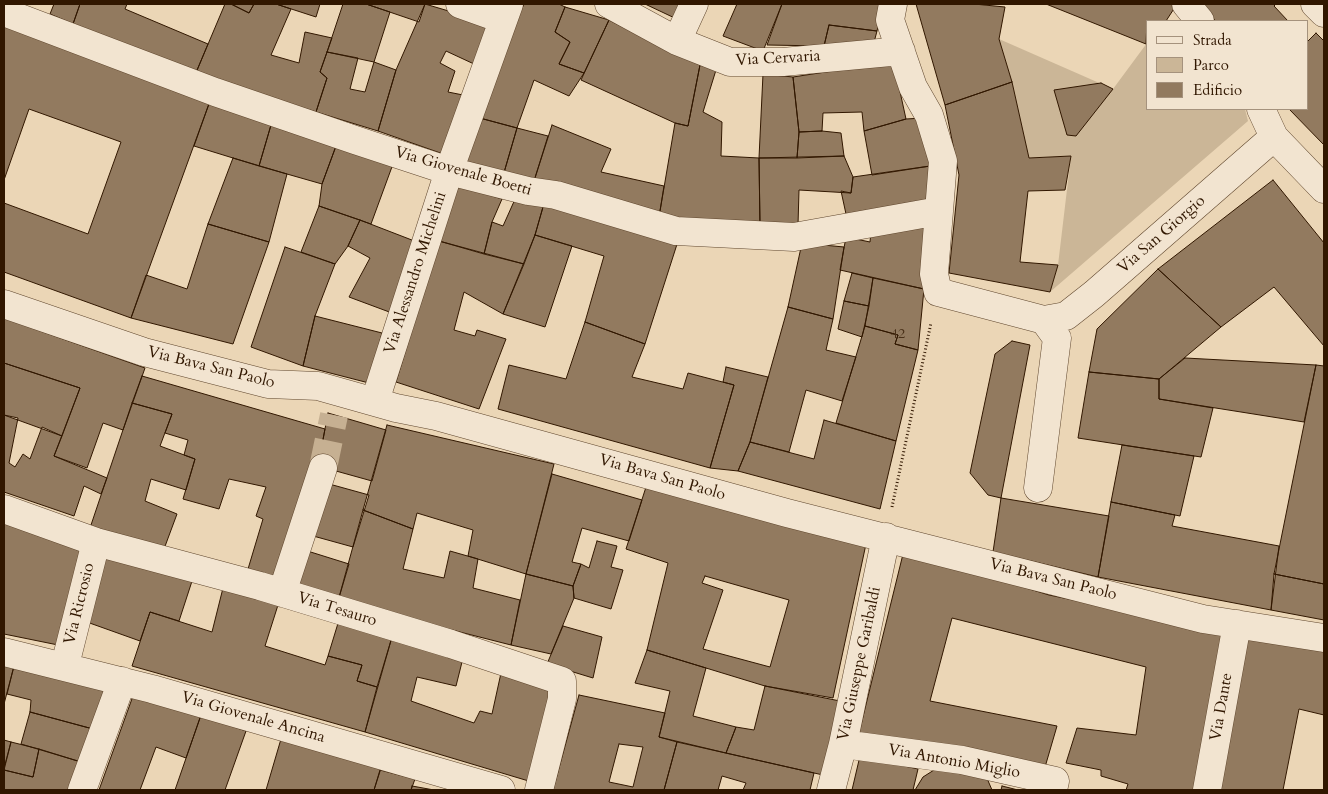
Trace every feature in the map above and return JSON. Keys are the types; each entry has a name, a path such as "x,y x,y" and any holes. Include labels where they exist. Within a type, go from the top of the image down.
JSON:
{"street":[{"path":"460,4 506,12"},
{"name":"Via Cervaria","path":"609,4 677,41 730,62 783,62 901,51"},
{"path":"677,41 694,4"},
{"path":"893,4 890,20 913,87 929,115 943,161 934,274 938,292 1044,320 1058,338 1038,488"},
{"path":"1186,4 1199,20"},
{"path":"1315,4 1324,13"},
{"name":"Via Giovenale Boetti","path":"4,12 215,92 449,171 528,191 556,195 676,231 794,236 939,211"},
{"name":"Via Alessandro Michelini","path":"375,401 449,171 506,12"},
{"path":"1261,110 1274,137 1324,189"},
{"name":"Via San Giorgio","path":"1044,320 1066,316 1094,294 1274,137"},
{"name":"Via Bava San Paolo","path":"4,304 173,360 268,384 318,386 336,403 375,401 464,423 787,513 1203,619 1324,638"},
{"path":"282,593 323,468"},
{"name":"Via Tesauro","path":"4,508 96,542 282,593 451,644 562,681 562,699 539,790"},
{"name":"Via Giuseppe Garibaldi","path":"831,790 843,744 886,537"},
{"name":"Via Ricrosio","path":"65,666 96,542"},
{"name":"Via Dante","path":"1206,790 1237,624"},
{"name":"Via Giovenale Ancina","path":"4,652 122,681 501,790"},
{"path":"82,790 122,681"},
{"name":"Via Antonio Miglio","path":"843,744 962,760 1055,781 1054,790"}],"path":[{"path":"886,537 938,292"}],"green space":[{"path":"999,39 1113,89 1146,44 1146,110 1245,110 1248,121 1050,292 1058,265 1071,156 1029,158 1012,82"}],"building":[{"path":"54,4 80,4 73,24 50,14"},
{"path":"80,4 127,4 125,9 208,44 195,75 73,24"},
{"path":"225,4 231,4 249,13 254,4 276,4 291,9 271,55 299,63 305,32 332,38 320,72 327,78 316,112 195,75"},
{"path":"231,4 254,4 249,13"},
{"path":"276,4 320,4 316,17"},
{"path":"343,4 366,4 390,12 374,62 327,52"},
{"path":"366,4 425,4 419,22"},
{"path":"425,4 489,23 474,64 446,51 440,63 455,71 448,92 463,95 446,155 378,131 396,70"},
{"path":"524,4 559,4 565,7 555,32 570,42 559,64 584,73 569,96 534,80 517,128 476,117 494,70"},
{"path":"645,4 688,4 681,21"},
{"path":"737,4 782,4 763,51 723,36"},
{"path":"782,4 883,4 877,31 829,25 824,46 767,45"},
{"path":"916,4 974,4 1005,7 999,39 1012,82 945,105"},
{"path":"1046,4 1177,4 1167,20 1146,20 1146,44"},
{"path":"1197,4 1276,4 1274,6 1287,20 1215,20"},
{"path":"565,7 609,20 584,73 559,64 570,42 555,32"},
{"path":"609,20 700,65 688,126 675,123 581,80"},
{"path":"829,25 877,31 872,50 824,46"},
{"path":"4,26 210,101 131,318 4,272 4,203 88,234 121,142 29,109 4,180"},
{"path":"1316,33 1324,41 1324,145 1290,110 1308,110 1308,41"},
{"path":"327,52 358,58 350,89 365,92 374,62 396,70 378,131 316,112 327,78 320,72"},
{"path":"892,55 906,119 864,131 862,112 823,113 822,131 799,132 793,77 832,71"},
{"path":"700,65 716,70 703,112 722,122 721,156 759,158 760,226 659,217 675,123 688,126"},
{"path":"763,74 793,77 799,132 797,158 759,158"},
{"path":"1012,82 1029,158 1071,156 1065,190 1028,191 1020,262 1058,265 1050,292 949,273 959,175 945,105"},
{"path":"1101,83 1113,89 1076,136 1067,135 1054,90"},
{"path":"210,101 271,125 259,166 194,146"},
{"path":"476,117 517,128 503,176 462,167"},
{"path":"923,118 937,165 872,175 864,131 906,119"},
{"path":"271,125 336,146 322,184 259,166"},
{"path":"552,125 611,149 601,172 664,186 659,217 534,181"},
{"path":"517,128 548,136 534,181 503,176"},
{"path":"822,131 841,133 844,156 797,158 799,132"},
{"path":"336,146 393,164 371,224 319,206 322,184"},
{"path":"844,156 853,177 851,193 799,190 798,225 760,226 759,158"},
{"path":"233,158 287,174 269,242 208,224"},
{"path":"937,165 933,204 846,214 841,191 851,193 853,177"},
{"path":"1273,180 1324,243 1324,346 1274,287 1221,327 1158,269"},
{"path":"458,185 502,199 492,222 484,254 439,241"},
{"path":"516,197 545,200 524,264 484,254 492,222 503,226"},
{"path":"545,200 679,238 645,344 585,322 604,256 535,235"},
{"path":"319,206 360,220 348,246 335,264 301,252"},
{"path":"360,220 417,242 392,313 349,297 370,258 348,246"},
{"path":"208,224 269,242 233,344 131,318 146,275 187,289"},
{"path":"931,226 924,289 840,270 846,237 870,242 871,231"},
{"path":"535,235 572,246 545,327 503,314"},
{"path":"439,241 524,264 503,314 464,292 454,330 475,336 477,330 506,339 479,409 396,382"},
{"path":"802,243 844,247 833,319 788,307"},
{"path":"285,247 335,264 315,316 303,366 251,347"},
{"path":"1158,269 1221,327 1159,379 1089,372 1097,329"},
{"path":"852,273 873,278 869,306 844,301"},
{"path":"873,278 924,289 918,350 895,344 898,335 865,326"},
{"path":"844,301 869,306 862,337 838,329"},
{"path":"788,307 833,319 826,350 856,357 842,401 806,390 789,452 750,442"},
{"path":"315,316 382,333 369,383 303,366"},
{"path":"4,318 145,368 123,430 103,423 87,468 54,456 80,388 4,363"},
{"path":"585,322 645,344 632,377 683,389 688,373 734,385 710,468 498,409 509,365 566,379"},
{"path":"865,326 898,335 895,344 918,350 896,441 836,423"},
{"path":"1012,341 1030,345 1001,498 988,495 970,473 995,354"},
{"path":"1185,358 1316,365 1304,422 1159,399 1159,379"},
{"path":"4,363 80,388 62,436 4,415"},
{"path":"1316,365 1324,366 1324,584 1274,574"},
{"path":"726,367 768,377 750,442 738,471 710,468 734,385 723,382"},
{"path":"1089,372 1159,379 1159,399 1213,408 1201,457 1078,438"},
{"path":"142,376 325,429 318,466 280,580 248,569 263,519 256,516 266,487 229,479 219,509 183,499 195,459 184,455 188,440 165,433 172,414 132,403"},
{"path":"132,403 172,414 160,446 195,459 186,490 151,479 145,501 177,514 164,549 90,528"},
{"path":"328,413 386,430 372,481 318,466"},
{"path":"4,415 18,418 9,463 15,467 23,454 30,459 42,427 62,436 54,456 107,478 101,494 84,486 74,516 4,492"},
{"path":"824,420 896,441 880,509 738,471 750,442 814,459"},
{"path":"387,425 554,464 526,574 468,556 473,530 417,513 413,529 363,510"},
{"path":"1122,445 1194,456 1180,516 1111,502"},
{"path":"552,474 642,500 629,541 582,528 572,562 581,564 573,586 526,574"},
{"path":"322,482 369,495 353,547 306,534"},
{"path":"647,484 866,544 833,698 765,686 647,650 668,563 626,549","holes":["705,576 789,600 770,667 703,649 723,590 702,583"]},
{"path":"1001,498 1109,516 1098,577 993,552"},
{"path":"1111,502 1175,515 1172,526 1279,546 1271,610 1098,577"},
{"path":"363,510 413,529 403,569 444,578 450,551 478,559 473,588 520,600 511,645 338,601"},
{"path":"4,523 85,550 63,646 4,634"},
{"path":"597,541 617,546 611,567 623,570 611,609 574,598 573,586 581,564 589,568"},
{"path":"102,547 194,575 179,621 150,612 140,641 84,621"},
{"path":"301,549 349,564 338,601 290,587"},
{"path":"904,550 1049,595 1226,631 1198,790 1126,790 1128,784 1101,776 1101,770 1066,763 1077,728 1136,735 1146,667 952,618 930,701 1057,726 1043,774 859,733"},
{"path":"526,574 573,586 574,598 551,654 511,645"},
{"path":"1274,574 1324,584 1324,620 1271,610"},
{"path":"223,588 278,605 265,646 325,665 328,656 362,665 357,681 377,687 365,732 132,666 150,612 212,632"},
{"path":"339,620 392,637 377,687 357,681 362,665 328,656"},
{"path":"563,626 602,637 593,678 547,664"},
{"path":"1245,635 1324,649 1324,715 1299,709 1283,790 1217,790"},
{"path":"392,637 463,658 456,686 417,677 411,701 474,723 480,711 492,714 501,673 556,688 532,782 365,732"},
{"path":"647,650 706,668 693,716 736,727 726,753 659,737 670,691 635,683"},
{"path":"4,664 14,666 4,704"},
{"path":"14,666 107,691 93,729 30,712 31,700 7,694"},
{"path":"765,686 840,701 823,775 726,753 736,727 754,730"},
{"path":"579,695 665,713 659,737 677,742 664,790 553,790","holes":["619,744 643,747 633,787 609,782"]},
{"path":"133,696 201,715 186,758 156,747 140,790 99,790"},
{"path":"30,712 93,729 81,762 21,744"},
{"path":"201,715 246,731 225,790 175,790"},
{"path":"281,739 382,765 374,790 266,790"},
{"path":"4,740 11,742 4,768"},
{"path":"11,742 39,749 33,777 4,770"},
{"path":"677,742 814,773 810,790 743,790 746,783 722,776 718,790 664,790"},
{"path":"39,749 81,762 72,790 4,790 4,770 33,777"},
{"path":"860,756 918,769 913,790 852,790"},
{"path":"942,765 986,776 992,790 915,790 923,777"},
{"path":"380,770 415,779 411,790 374,790"},
{"path":"412,786 434,790 411,790"},
{"path":"1002,786 1018,790 1001,790"}],"tunnel":[{"path":"323,468 334,415"}]}
